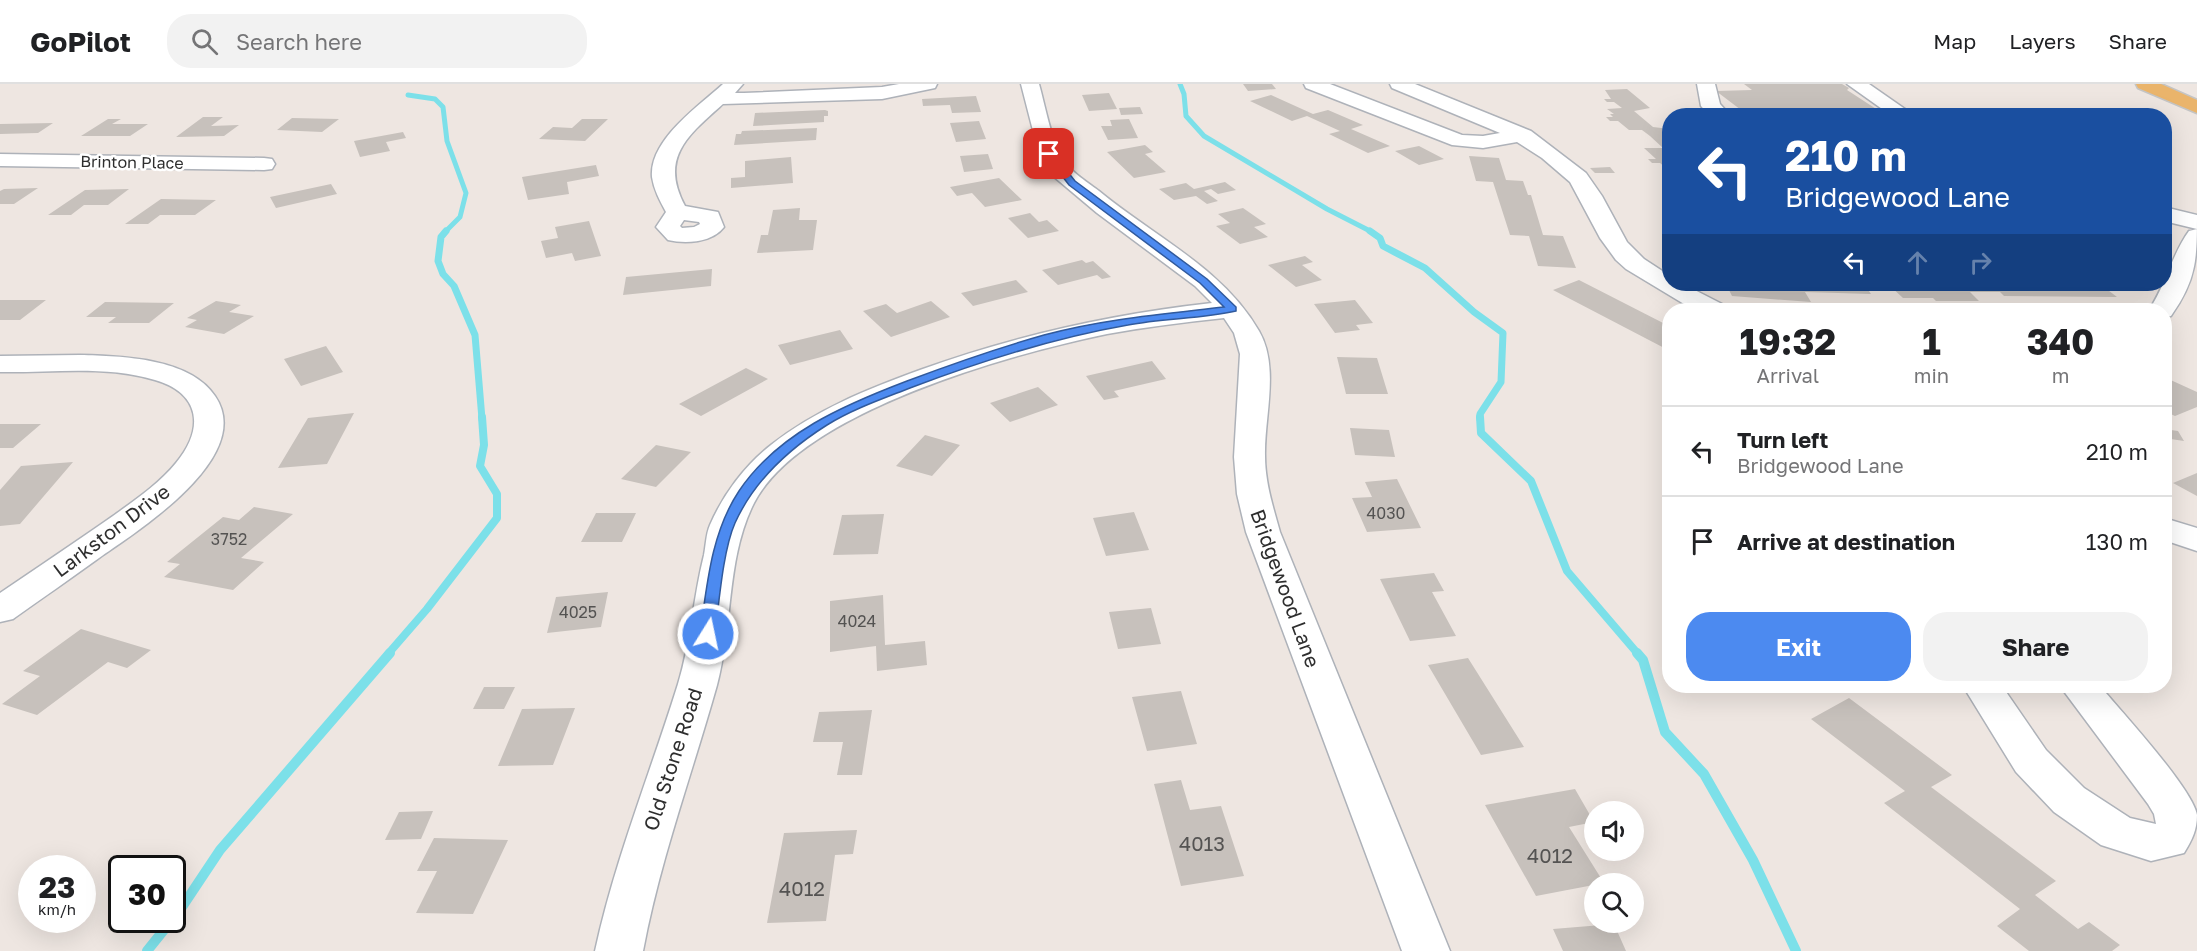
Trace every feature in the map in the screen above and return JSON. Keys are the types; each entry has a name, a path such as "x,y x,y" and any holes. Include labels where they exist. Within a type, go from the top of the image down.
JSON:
{"main road":[{"path":"2145,84 2197,108"},
{"path":"2176,84 2197,93"}],"street":[{"path":"676,212 667,193 663,174 664,162 679,136 727,91 755,99 882,93 928,84"},
{"name":"Bridgewood Lane","path":"1030,84 1049,154 1061,171 1096,202 1204,281 1232,309 1247,333 1254,354 1255,370 1249,457 1253,494 1263,532 1299,632 1426,951"},
{"path":"1313,84 1459,141 1483,142 1524,135"},
{"path":"1399,84 1494,121 1524,135 1548,152 1582,182 1619,250 1662,280"},
{"path":"1706,84 1714,108"},
{"path":"1856,84 1894,108"},
{"name":"Brinton Place","path":"0,160 264,164"},
{"path":"2172,215 2197,222"},
{"path":"2167,303 2175,291 2193,243 2172,244"},
{"path":"1678,291 1700,303"},
{"name":"Old Stone Road","path":"619,951 626,910 641,855 700,676 712,613 716,572 727,524 745,493 762,472 801,437 842,413 872,399 988,355 1090,328 1232,309"},
{"name":"Larkston Drive","path":"0,364 105,366 159,372 189,385 204,399 210,416 210,430 204,445 188,469 162,496 0,610"},
{"path":"2172,531 2197,540"},
{"path":"1987,693 2031,761 2068,800 2116,832 2151,843 2169,840 2178,826 2175,812 2163,792 2085,693"}],"building":[{"path":"1243,84 1272,84 1276,89 1248,91"},
{"path":"1744,84 1842,84 1849,88 1847,90 1875,108 1738,108 1716,91 1752,90"},
{"path":"1627,89 1650,108 1634,111 1653,127 1662,128 1662,147 1642,130 1629,130 1618,121 1610,121 1606,117 1613,117 1610,114 1614,114 1607,109 1622,108 1604,99 1611,99 1605,90"},
{"path":"1109,93 1117,109 1089,111 1082,95"},
{"path":"1271,95 1313,114 1328,110 1363,125 1351,129 1390,146 1368,153 1329,134 1340,131 1307,116 1292,121 1250,101"},
{"path":"976,96 981,112 952,113 950,105 923,106 922,99"},
{"path":"1140,107 1143,114 1121,115 1119,108"},
{"path":"828,111 828,116 824,116 824,122 753,126 755,113"},
{"path":"203,117 223,117 211,126 239,125 224,136 176,137"},
{"path":"292,118 339,119 322,132 277,130"},
{"path":"108,119 121,119 112,124 148,124 130,136 81,136"},
{"path":"582,119 608,119 585,141 539,139 553,127 572,128"},
{"path":"1129,119 1138,138 1108,140 1101,126 1112,126 1110,120"},
{"path":"979,121 986,139 956,142 950,123"},
{"path":"53,123 38,133 0,134 0,124"},
{"path":"817,128 816,140 734,145 736,134 741,134 742,131"},
{"path":"403,132 406,138 386,142 390,151 360,157 354,141"},
{"path":"1145,145 1153,152 1145,154 1166,172 1134,178 1107,152"},
{"path":"1419,146 1444,159 1419,165 1395,151"},
{"path":"1644,148 1662,148 1662,165 1652,163 1648,159 1656,159"},
{"path":"988,154 993,169 964,172 960,156"},
{"path":"1469,156 1499,158 1506,180 1523,181 1528,195 1531,195 1543,235 1563,236 1576,268 1538,266 1529,236 1510,235 1493,182 1476,181"},
{"path":"791,157 793,183 731,188 731,178 745,177 745,161"},
{"path":"596,165 599,176 567,182 569,194 528,200 522,177"},
{"path":"1610,167 1615,173 1595,173 1590,168"},
{"path":"999,178 1022,200 985,207 972,193 957,196 950,187"},
{"path":"1225,182 1236,190 1218,194 1211,189 1204,191 1218,201 1207,204 1196,196 1174,200 1159,189 1186,183 1194,189"},
{"path":"331,184 337,194 276,208 270,197"},
{"path":"38,188 14,204 0,204 0,191 4,189"},
{"path":"129,189 108,205 84,205 71,215 48,215 85,190"},
{"path":"161,199 216,200 195,215 160,215 148,224 125,224"},
{"path":"800,208 799,220 817,220 813,250 757,253 761,235 768,235 773,210"},
{"path":"1243,208 1266,224 1254,227 1268,237 1240,244 1216,226 1230,223 1218,214"},
{"path":"1030,213 1039,222 1047,220 1059,231 1028,238 1008,218"},
{"path":"589,221 601,256 575,261 572,253 546,258 541,241 558,238 555,227"},
{"path":"1305,256 1313,262 1302,265 1322,280 1296,287 1268,265"},
{"path":"1082,260 1086,263 1093,261 1111,277 1102,279 1097,275 1058,285 1042,270"},
{"path":"712,269 711,286 623,295 626,277"},
{"path":"1016,280 1028,292 973,306 961,293"},
{"path":"1579,280 1662,322 1662,347 1553,290"},
{"path":"1730,291 1869,291 1871,294 1805,292 1811,302 1732,296"},
{"path":"1896,291 2109,291 2117,297 2004,296 2000,292 1970,292 1979,301 1903,298"},
{"path":"0,300 46,300 20,320 0,320"},
{"path":"1355,300 1373,323 1356,325 1360,330 1335,333 1314,304"},
{"path":"216,301 241,305 229,312 254,316 224,334 185,327 197,320 187,318"},
{"path":"931,301 950,317 891,337 863,311 886,304 897,313"},
{"path":"105,302 174,303 149,323 108,323 116,317 86,317"},
{"path":"840,330 853,349 790,365 778,345"},
{"path":"326,346 343,372 301,386 284,359"},
{"path":"1337,357 1377,358 1388,394 1346,394"},
{"path":"1152,361 1166,379 1114,391 1119,397 1104,400 1086,376"},
{"path":"746,368 768,379 701,416 679,404"},
{"path":"2172,381 2197,392 2197,407 2175,416 2172,415"},
{"path":"1038,387 1058,405 1010,422 990,403"},
{"path":"354,413 327,464 278,468 308,418"},
{"path":"0,424 41,424 13,448 0,448"},
{"path":"1350,428 1389,430 1395,457 1355,455"},
{"path":"2172,430 2178,431 2184,441 2172,439"},
{"path":"925,435 960,445 932,476 896,466"},
{"path":"656,445 691,452 656,487 621,479"},
{"path":"73,462 20,524 0,526 0,490 21,466"},
{"path":"2197,473 2197,496 2173,483"},
{"path":"1397,479 1421,528 1367,532 1352,498 1372,497 1365,482"},
{"path":"254,507 293,514 241,558 264,562 233,590 164,577 180,564 167,562 223,517 239,520"},
{"path":"1134,512 1149,550 1106,556 1093,518"},
{"path":"596,513 636,513 622,542 581,542"},
{"path":"884,514 878,554 833,555 842,515"},
{"path":"1434,573 1444,591 1432,592 1456,636 1410,641 1380,579"},
{"path":"608,592 601,627 547,633 556,597"},
{"path":"883,595 885,645 925,641 927,665 877,671 876,646 830,652 830,601"},
{"path":"1151,608 1161,644 1118,649 1109,612"},
{"path":"81,629 151,650 127,668 108,662 37,715 2,704 40,676 23,671"},
{"path":"1468,658 1524,747 1481,755 1428,665"},
{"path":"484,687 515,687 504,709 473,709"},
{"path":"1181,691 1197,744 1147,751 1132,697"},
{"path":"1849,698 1952,775 1931,787 2056,881 2035,895 2078,929 2089,922 2120,945 2112,951 2029,951 1997,926 2020,909 1884,803 1905,791 1811,719"},
{"path":"575,708 553,765 498,766 522,709"},
{"path":"872,710 862,775 837,775 843,742 813,742 819,712"},
{"path":"1181,780 1190,810 1221,806 1244,876 1181,886 1154,784"},
{"path":"1575,789 1584,805 1584,824 1569,827 1584,851 1584,861 1590,861 1598,873 1584,873 1584,887 1536,896 1485,805"},
{"path":"433,811 421,839 385,840 399,812"},
{"path":"857,830 853,854 835,855 826,921 767,923 784,833"},
{"path":"434,838 508,840 473,914 416,913 437,871 417,871"},
{"path":"1584,926 1584,933 1618,933 1626,951 1563,951 1553,929"}],"waterway":[{"path":"1180,84 1184,94 1186,116 1204,136 1327,209 1372,232"},
{"path":"408,95 435,99 443,107 447,141 466,193 460,217 446,231"},
{"path":"446,231 441,237 438,261 443,274 454,286 475,335 482,419"},
{"path":"1370,231 1380,238 1383,246 1425,268 1474,312 1503,333 1501,382 1480,417"},
{"path":"388,654 427,609 497,518 497,494 480,466 484,445 482,417"},
{"path":"1480,417 1481,433 1531,481 1567,571 1638,654"},
{"path":"147,951 180,910 220,850 390,653"},
{"path":"1637,653 1643,660 1665,732 1704,774 1753,860 1796,951"}],"route":[{"path":"708,634 716,572 727,524 745,493 762,472 780,454 823,422 861,403 948,369 1048,338 1130,321 1232,309 1204,281 1072,183 1049,154"}]}
